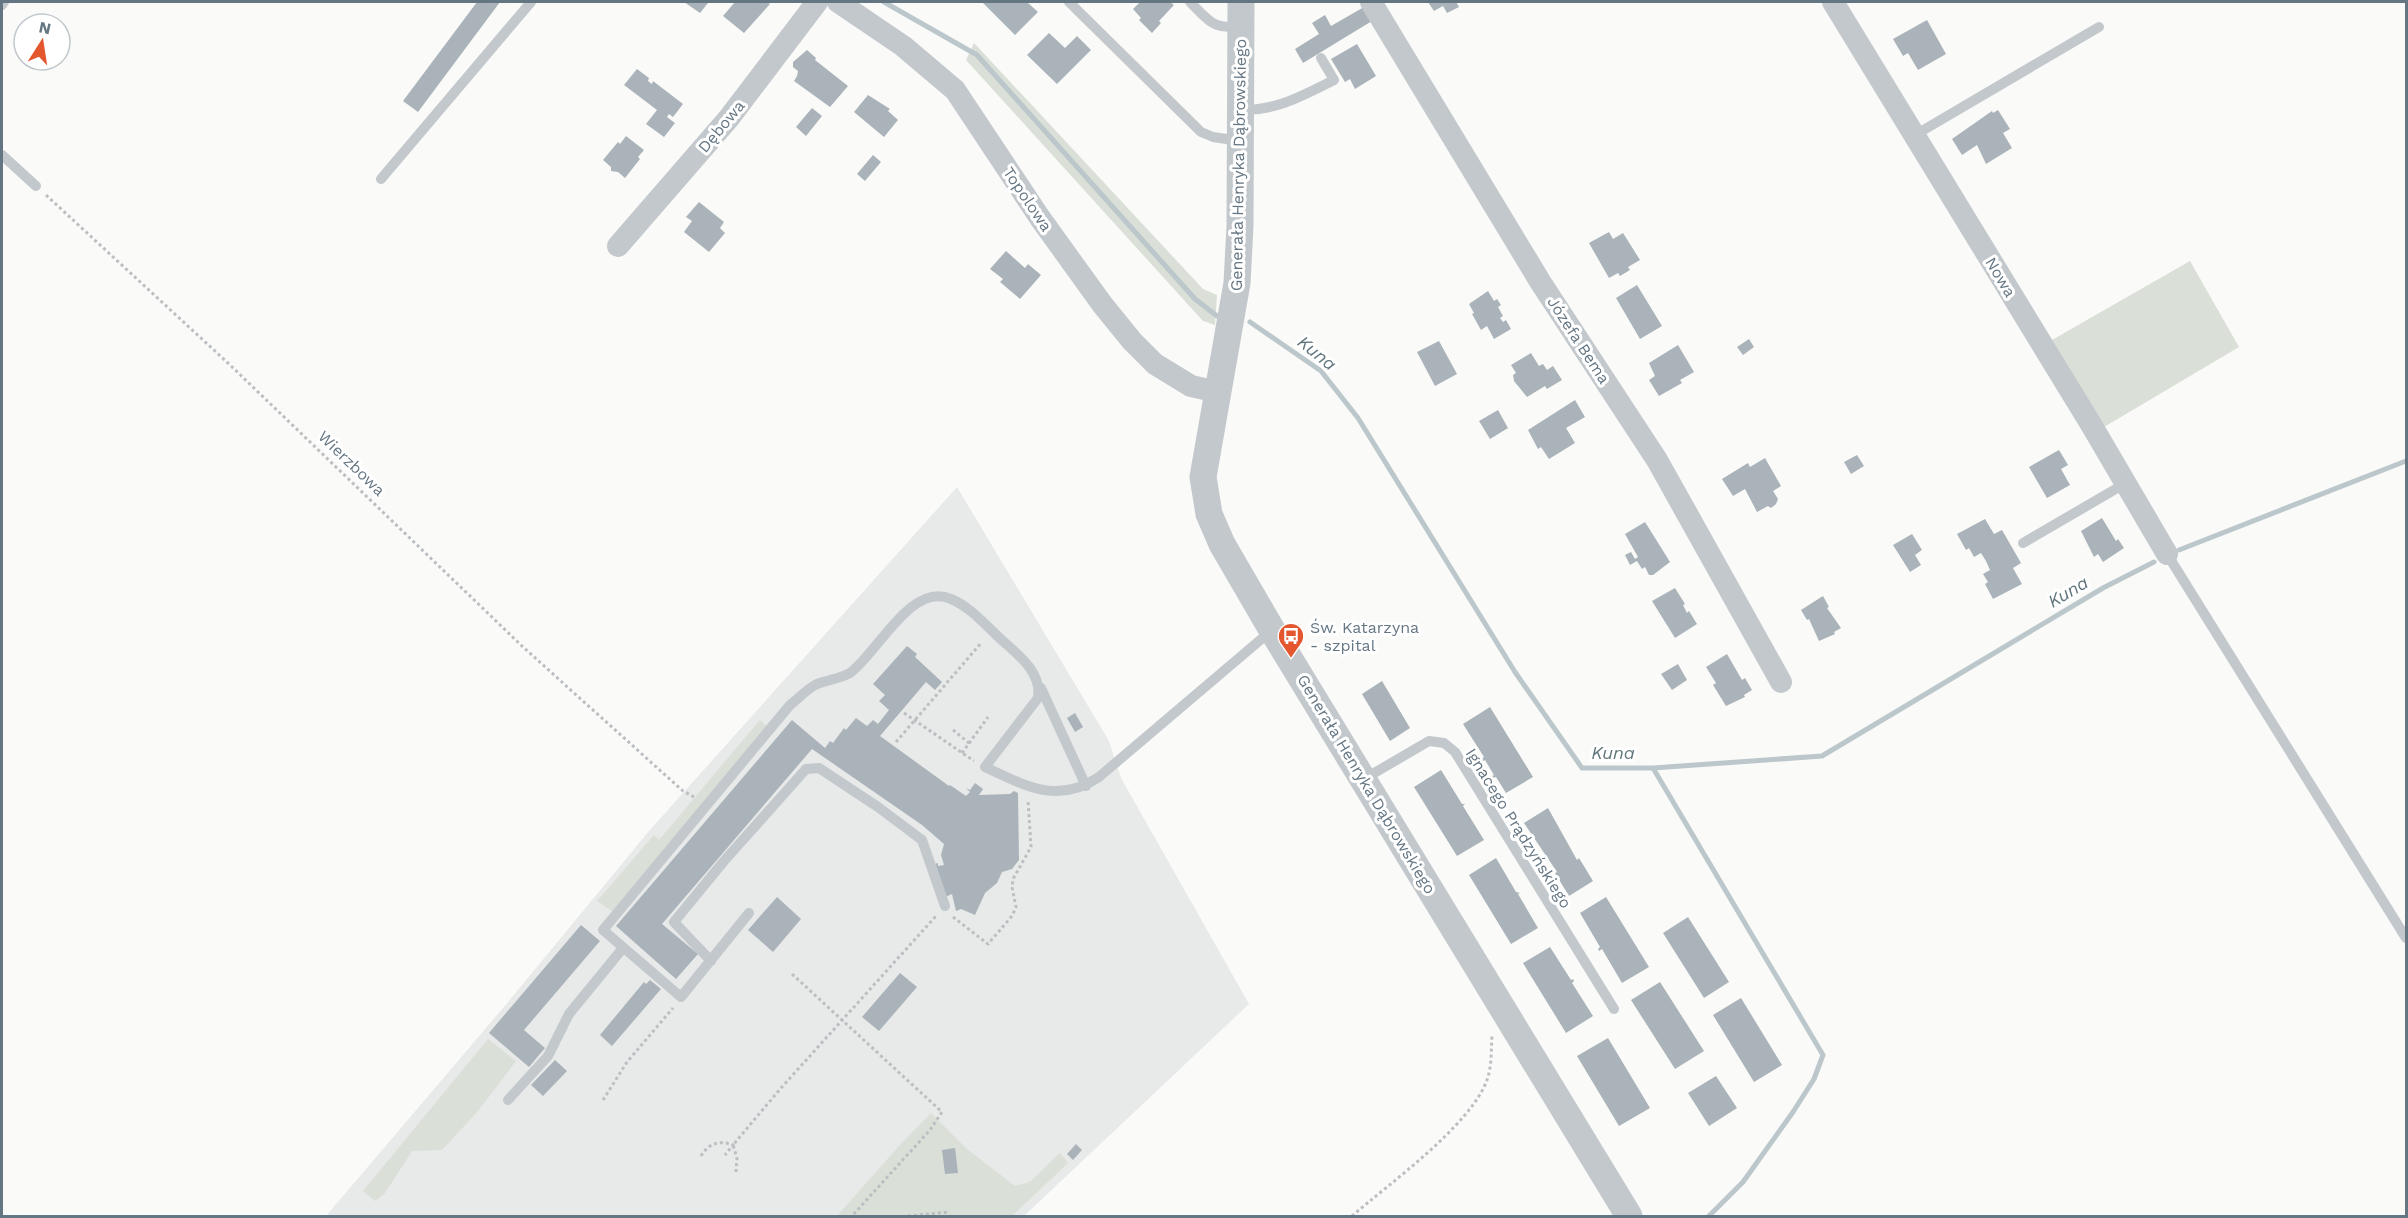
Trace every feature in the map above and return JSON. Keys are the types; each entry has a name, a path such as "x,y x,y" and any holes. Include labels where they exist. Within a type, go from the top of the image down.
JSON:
{"street":[{"name":"Dębowa","path":"618,246 729,118 817,2"},
{"name":"Topolowa","path":"838,2 903,46 955,90 1040,218 1102,304 1132,341 1155,364 1191,386 1218,392"},
{"name":"Józefa Bema","path":"1371,2 1535,273 1657,460 1781,682"},
{"name":"Nowa","path":"1833,2 2167,554"},
{"name":"Generała Henryka Dąbrowskiego","path":"1241,14 1238,283 1203,469 1209,514 1222,544 1272,630 1629,1216"}],"lane":[{"path":"381,179 531,2"},
{"path":"1069,2 1202,132 1225,140 1241,141"},
{"path":"1190,2 1217,27 1225,28 1241,14"},
{"path":"1914,135 2099,27"},
{"path":"1241,110 1286,104 1334,80 1320,58"},
{"path":"2,155 36,186"},
{"path":"2023,543 2126,483"},
{"path":"2167,554 2406,938"},
{"path":"749,914 681,997 603,930 790,705 814,686 849,674 908,610 931,596 950,598 962,605 1025,662 1037,677 1086,786"},
{"path":"1040,687 1038,698 985,767 1027,787 1071,791 1086,786 1129,753 1272,630"},
{"name":"Ignacego Prądzyńskiego","path":"1364,780 1430,741 1444,743 1455,752 1614,1009"},
{"path":"711,961 674,922 724,861 806,769 819,768 878,807 922,840 945,906"},
{"path":"508,1100 548,1056 569,1014 623,948"}],"path":[{"name":"Wierzbowa","path":"36,186 145,285 523,647 683,791"},
{"path":"896,742 991,631"},
{"path":"904,713 985,767"},
{"path":"962,753 988,717"},
{"path":"953,730 969,743"},
{"path":"725,1155 781,1088 945,906 950,915 988,944 1012,916 1016,907 1012,887 1013,879 1031,847 1027,787"},
{"path":"792,974 942,1112 930,1130 852,1216"},
{"path":"603,1100 627,1062 681,997"},
{"path":"1352,1216 1423,1156 1465,1116 1487,1080 1491,1062 1492,1028"},
{"path":"701,1156 715,1143 733,1145"},
{"path":"733,1145 737,1158 736,1172"},
{"path":"908,1216 949,1212"}],"shaded area":[{"path":"974,43 1203,289 1217,295 1215,325 1203,321 966,60"},
{"path":"2190,261 2239,347 2104,427 2052,340"},
{"path":"957,487 1109,741 1121,778 1249,1004 1024,1216 326,1216 503,1008 649,831"},
{"path":"760,720 768,727 612,911 597,901 654,835 659,840"},
{"path":"488,1039 516,1061 478,1111 442,1150 412,1151 385,1193 375,1201 363,1191"},
{"path":"931,1113 967,1149 1015,1186 1030,1182 1060,1153 1068,1163 1012,1216 837,1216"}],"building":[{"path":"477,2 500,2 418,112 403,101"},
{"path":"684,2 706,2 708,3 700,13"},
{"path":"735,2 767,2 770,4 744,33 723,16"},
{"path":"1027,2 1038,12 1015,35 983,3"},
{"path":"1140,2 1170,2 1174,5 1159,21 1161,23 1152,33 1139,20 1141,18 1133,9"},
{"path":"1428,2 1456,2 1459,7 1447,13 1443,6 1434,11"},
{"path":"1364,7 1372,21 1303,63 1295,49 1319,34 1312,23 1325,15 1331,26"},
{"path":"1927,20 1946,54 1918,70 1908,53 1903,56 1893,39"},
{"path":"1049,33 1065,48 1077,36 1091,50 1057,84 1027,55"},
{"path":"1357,44 1376,76 1355,89 1350,79 1345,82 1331,59"},
{"path":"807,50 816,58 815,60 848,86 830,107 794,81 798,71 793,67 793,62"},
{"path":"637,69 649,78 648,81 652,84 653,81 683,104 673,117 669,114 667,117 675,123 664,137 646,124 657,110 624,85"},
{"path":"868,95 890,109 888,111 898,120 884,137 854,112"},
{"path":"812,108 822,116 806,136 796,127"},
{"path":"1998,110 2010,129 2003,133 2012,148 1986,164 1977,145 1962,155 1952,139 1992,111 1993,113"},
{"path":"626,136 644,150 625,178 618,172 611,171 611,167 603,160"},
{"path":"873,155 881,162 865,181 857,174"},
{"path":"699,202 724,222 720,228 725,233 709,252 684,232 692,221 686,217"},
{"path":"1609,232 1613,239 1623,233 1640,260 1628,267 1630,270 1620,276 1618,273 1609,278 1589,243"},
{"path":"1006,251 1025,268 1028,264 1041,275 1020,299 1000,282 1003,279 990,269"},
{"path":"1637,285 1662,326 1640,339 1616,298"},
{"path":"1488,291 1494,301 1497,299 1501,305 1498,307 1503,316 1500,318 1503,322 1506,320 1511,329 1494,339 1487,326 1481,330 1469,304"},
{"path":"1749,339 1754,347 1743,355 1737,347"},
{"path":"1439,341 1457,374 1435,386 1417,352"},
{"path":"1678,345 1694,372 1680,380 1682,383 1659,396 1649,380 1655,376 1649,363"},
{"path":"1531,353 1539,366 1543,364 1547,370 1553,366 1562,380 1547,389 1545,386 1527,397 1514,381 1513,375 1516,373 1511,365"},
{"path":"1575,400 1585,417 1566,428 1575,443 1549,459 1541,447 1538,449 1528,430"},
{"path":"1498,410 1508,428 1490,439 1479,421"},
{"path":"2059,450 2068,465 2061,469 2070,485 2047,498 2029,467"},
{"path":"1857,455 1864,466 1851,474 1844,462"},
{"path":"1765,458 1781,486 1773,491 1778,499 1776,504 1757,512 1745,489 1733,496 1722,479 1748,463 1750,467"},
{"path":"2102,518 2116,541 2118,539 2124,548 2103,562 2098,554 2094,557 2081,531"},
{"path":"1985,519 1994,534 2002,530 2021,563 2013,568 2022,584 1993,599 1985,584 1988,582 1983,574 1990,570 1986,561 1981,553 1974,557 1969,548 1966,550 1957,534"},
{"path":"1645,522 1670,562 1653,575 1649,575 1645,567 1642,569 1637,561 1630,565 1625,555 1631,552 1635,559 1638,557 1625,534"},
{"path":"1912,534 1922,550 1915,555 1921,565 1910,572 1893,545"},
{"path":"1675,588 1685,604 1683,605 1687,613 1689,611 1697,624 1675,638 1652,601"},
{"path":"1823,596 1829,607 1827,608 1841,628 1834,632 1835,634 1819,641 1809,619 1807,620 1801,610"},
{"path":"907,646 917,654 915,657 942,682 935,690 926,682 880,736 966,796 970,792 966,788 970,790 975,783 983,789 979,795 1010,794 1014,791 1018,793 1019,860 1012,869 1002,872 997,883 985,893 975,915 961,909 956,911 952,894 945,897 935,864 944,865 941,855 944,844 922,825 812,749 662,924 698,954 676,979 616,926 792,720 825,748 830,741 833,743 844,728 846,730 856,718 867,726 873,720 878,724 889,710 879,701 885,695 873,684"},
{"path":"1727,654 1742,680 1745,678 1752,690 1744,695 1745,697 1726,706 1713,685 1716,683 1706,667"},
{"path":"1678,664 1687,680 1672,690 1661,674"},
{"path":"1382,681 1410,728 1390,741 1362,694"},
{"path":"1490,707 1533,777 1506,793 1496,777 1493,778 1494,775 1485,760 1481,759 1484,757 1463,724"},
{"path":"1075,713 1083,727 1075,732 1067,718"},
{"path":"1441,770 1462,804 1465,804 1463,806 1484,840 1457,856 1414,787"},
{"path":"1548,808 1577,860 1579,858 1593,881 1569,896 1555,873 1557,872 1524,823"},
{"path":"1496,858 1516,892 1520,893 1518,894 1538,928 1511,944 1469,875"},
{"path":"777,897 801,919 773,952 748,930"},
{"path":"1606,897 1649,967 1622,983 1602,949 1599,951 1600,947 1580,913"},
{"path":"1688,917 1729,982 1704,998 1663,933"},
{"path":"581,925 600,941 524,1030 545,1048 529,1067 489,1033"},
{"path":"1550,947 1571,980 1573,979 1572,983 1593,1016 1566,1033 1523,963"},
{"path":"900,973 917,987 879,1031 862,1017"},
{"path":"650,980 661,989 612,1046 600,1035 644,982 646,984"},
{"path":"1660,982 1704,1051 1675,1069 1631,1000"},
{"path":"1741,998 1782,1065 1754,1082 1713,1015"},
{"path":"1608,1038 1650,1108 1619,1126 1577,1056"},
{"path":"555,1060 567,1071 543,1096 531,1085"},
{"path":"1716,1076 1737,1108 1709,1126 1688,1093"},
{"path":"1076,1144 1082,1150 1073,1160 1067,1154"},
{"path":"955,1148 958,1173 945,1174 942,1150"}],"waterway":[{"name":"Kuna","path":"884,2 977,55 1195,299 1217,316"},
{"name":"Kuna","path":"1250,322 1321,371 1358,418 1515,672 1582,768 1653,768 1822,756 2103,588 2154,562"},
{"name":"Kuna","path":"2179,550 2406,461"},
{"path":"1653,768 1823,1055 1814,1079 1793,1112 1743,1182 1709,1216"}],"place":[{"name":"Św. Katarzyna - szpital","path":"1291,659"}]}
